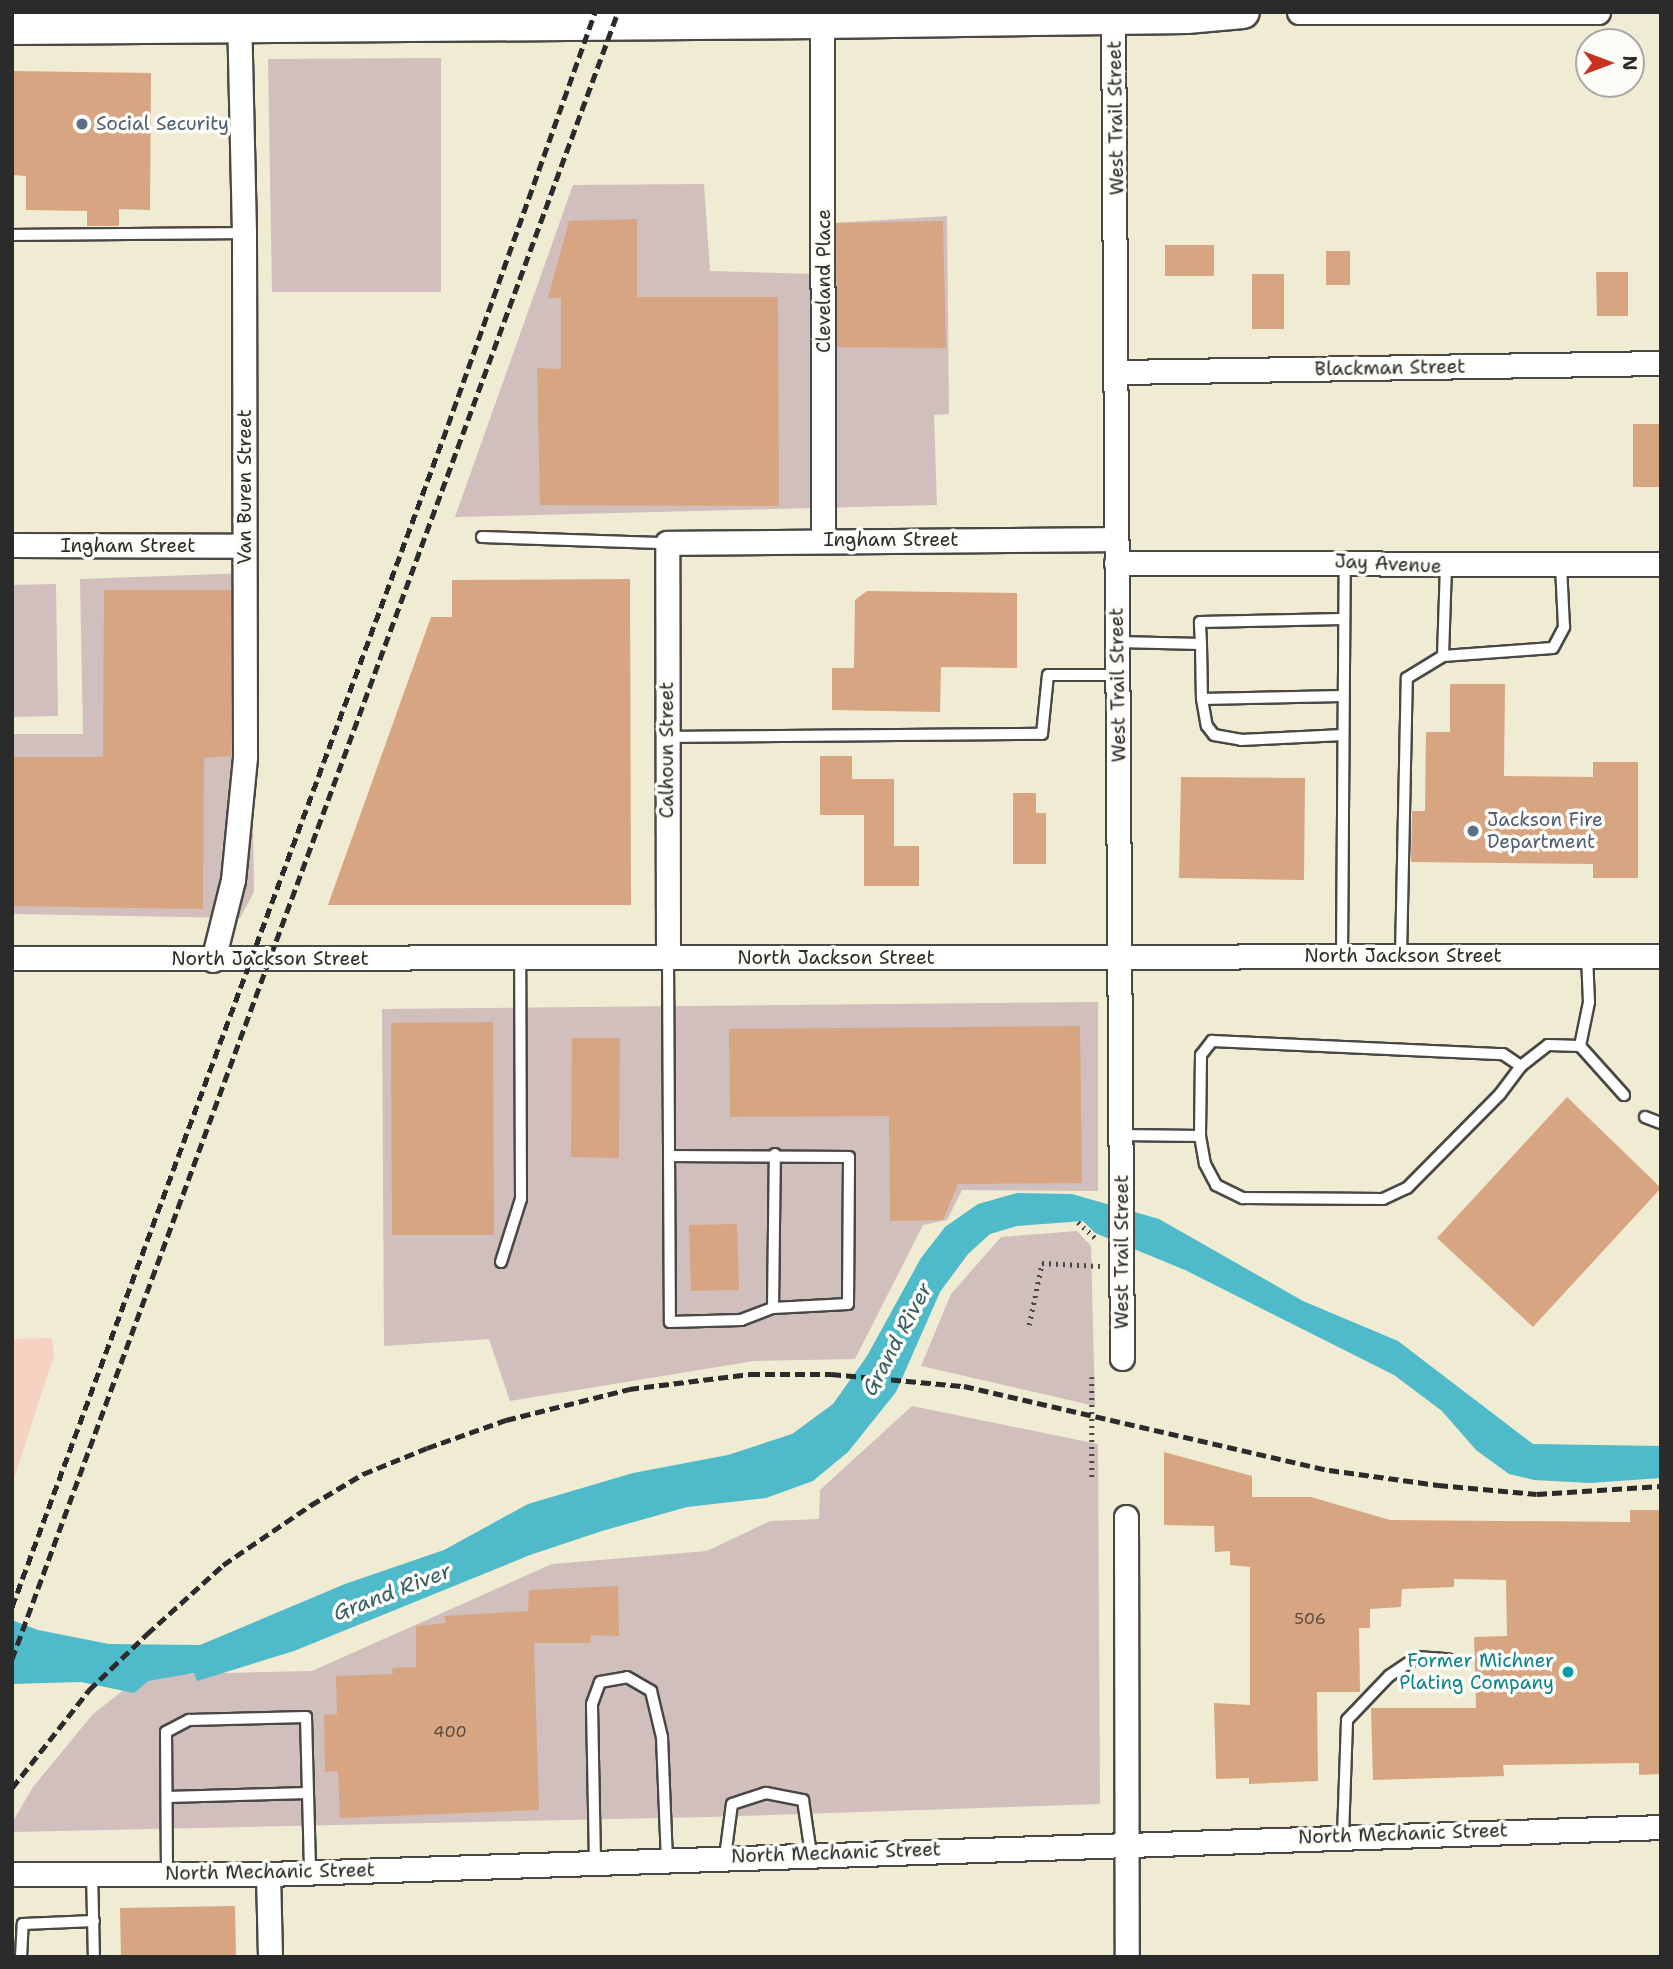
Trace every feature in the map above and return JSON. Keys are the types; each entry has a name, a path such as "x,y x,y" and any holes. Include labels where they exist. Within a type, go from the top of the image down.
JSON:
{"main road":[{"path":"12,28 239,19 822,22 1243,12"}],"street":[{"path":"1300,12 1598,12"},
{"name":"West Trail Street","path":"1113,15 1118,372 1116,563 1122,1358"},
{"name":"Van Buren Street","path":"213,960 233,880 245,757 244,233 239,19"},
{"name":"Cleveland Place","path":"822,22 822,540"},
{"name":"Blackman Street","path":"1118,372 1661,363"},
{"name":"Ingham Street","path":"667,543 1116,538"},
{"name":"Calhoun Street","path":"667,543 668,958"},
{"name":"Ingham Street","path":"12,545 244,546"},
{"name":"Jay Avenue","path":"1116,563 1345,560 1446,567 1661,564"},
{"name":"North Jackson Street","path":"12,958 213,960 520,957 1661,956"},
{"path":"1126,1517 1127,1957"},
{"name":"North Mechanic Street","path":"12,1874 268,1874 1126,1842 1661,1827"},
{"path":"268,1874 270,1957"}],"lane":[{"path":"12,235 244,233"},
{"path":"482,537 667,543"},
{"path":"1342,956 1342,619 1345,560"},
{"path":"1401,956 1407,678 1443,656 1553,648 1564,627 1561,566"},
{"path":"1443,656 1446,567"},
{"path":"1342,619 1200,622 1202,699 1207,726 1214,735 1241,740 1343,735"},
{"path":"1118,642 1201,644"},
{"path":"667,737 1042,734 1048,675 1118,675"},
{"path":"1202,699 1342,696"},
{"path":"1580,1046 1589,1002 1587,956"},
{"path":"501,1262 521,1199 520,957"},
{"path":"668,958 670,1322 741,1320 774,1308 848,1304 849,1157 775,1154 670,1157"},
{"path":"1521,1066 1503,1054 1212,1041 1201,1055 1200,1136 1205,1164 1216,1185 1243,1198 1383,1199 1406,1188 1432,1164 1521,1066 1548,1045 1580,1046 1624,1094"},
{"path":"1645,1117 1661,1123"},
{"path":"1121,1135 1200,1136"},
{"path":"774,1308 775,1154"},
{"path":"1343,1836 1347,1720 1389,1676 1418,1657 1448,1659"},
{"path":"595,1862 592,1704 600,1682 627,1677 651,1691 662,1737 667,1859"},
{"path":"167,1874 166,1732 190,1720 306,1717 310,1872"},
{"path":"167,1797 308,1793"},
{"path":"725,1857 732,1804 765,1793 803,1800 811,1854"},
{"path":"92,1872 94,1957"},
{"path":"21,1957 23,1924 94,1922"}],"path":[{"path":"1078,1222 1097,1240"},
{"path":"1029,1325 1042,1263 1122,1262"},
{"path":"1092,1377 1092,1479"}],"shaded area":[{"path":"441,58 441,292 272,292 268,59"},
{"path":"704,184 710,271 814,274 816,224 947,216 949,414 934,415 937,505 455,517 573,185"},
{"path":"249,573 254,892 240,918 12,914 12,734 83,734 80,579"},
{"path":"56,584 58,716 12,717 12,585"},
{"path":"1098,1002 1098,1191 962,1190 947,1220 923,1225 855,1359 754,1361 510,1401 489,1339 384,1346 382,1009"},
{"path":"1077,1231 1091,1246 1095,1406 921,1366 951,1294 1001,1237"},
{"path":"52,1338 54,1355 12,1485 12,1339"},
{"path":"912,1406 1098,1444 1100,1804 708,1817 12,1832 12,1823 33,1787 93,1714 143,1675 312,1671 552,1564 707,1551 770,1521 819,1519 820,1490"}],"water":[{"name":"Grand River","path":"1017,1193 1072,1194 1159,1219 1303,1301 1398,1341 1533,1444 1661,1446 1661,1478 1590,1483 1534,1480 1509,1474 1476,1450 1442,1411 1394,1375 1185,1270 1095,1233 1083,1221 1017,1226 990,1234 968,1254 940,1292 896,1392 848,1452 813,1481 766,1498 687,1507 602,1531 530,1555 294,1651 197,1681 194,1673 148,1681 134,1693 81,1682 12,1684 12,1620 38,1630 109,1644 200,1645 345,1584 444,1550 528,1504 633,1473 728,1455 792,1434 833,1404 867,1356 921,1258 945,1227 978,1204"}],"building":[{"name":"Social Security","path":"12,71 151,73 150,210 119,209 119,226 87,226 87,211 26,210 26,176 12,175"},
{"path":"637,219 637,297 778,297 779,506 540,505 537,368 561,369 561,298 548,298 569,221"},
{"path":"943,221 946,348 837,347 836,223"},
{"path":"1165,245 1214,245 1214,276 1165,276"},
{"path":"1326,251 1350,251 1350,285 1326,285"},
{"path":"1596,272 1628,272 1628,316 1597,316"},
{"path":"1252,274 1284,274 1284,329 1252,329"},
{"path":"1633,424 1661,424 1661,487 1633,487"},
{"path":"630,579 631,905 328,905 431,617 452,617 452,580"},
{"path":"104,590 231,590 231,756 204,758 203,909 12,906 12,757 103,757"},
{"path":"867,591 1017,593 1017,668 941,667 940,712 832,710 832,668 854,668 855,600"},
{"path":"1450,684 1505,684 1504,776 1593,777 1593,762 1638,762 1638,878 1593,878 1593,864 1411,862 1412,811 1425,811 1426,732 1450,732"},
{"path":"820,756 852,756 852,779 894,779 894,846 919,846 919,886 864,886 864,815 820,815"},
{"path":"1181,777 1305,778 1304,880 1179,878"},
{"path":"1013,793 1036,793 1036,813 1046,813 1046,864 1013,864"},
{"path":"493,1022 494,1235 392,1235 391,1023"},
{"path":"1080,1026 1082,1183 958,1184 943,1220 890,1221 889,1116 730,1117 729,1029"},
{"path":"572,1038 620,1038 619,1158 571,1157"},
{"path":"1567,1097 1661,1188 1533,1327 1437,1238"},
{"path":"737,1224 739,1290 691,1291 689,1225"},
{"path":"1164,1452 1252,1476 1252,1497 1311,1497 1390,1520 1630,1522 1630,1510 1661,1510 1661,1774 1639,1775 1639,1763 1503,1765 1504,1776 1373,1780 1371,1708 1476,1708 1474,1637 1507,1636 1506,1580 1454,1579 1454,1587 1402,1589 1401,1607 1370,1609 1370,1628 1359,1628 1360,1692 1317,1692 1318,1781 1249,1784 1249,1778 1216,1779 1214,1703 1250,1705 1250,1567 1230,1565 1230,1551 1215,1552 1214,1526 1164,1525"},
{"path":"618,1586 619,1636 591,1635 590,1643 534,1643 539,1810 340,1818 338,1771 325,1772 324,1715 337,1714 336,1676 393,1674 392,1668 416,1667 416,1626 446,1623 444,1616 528,1611 529,1590"},
{"path":"235,1906 236,1957 121,1957 120,1908"}],"railway":[{"path":"12,1607 443,439 595,12"},
{"path":"12,1659 618,12"},
{"path":"12,1788 89,1690 147,1634 223,1565 311,1505 363,1474 427,1448 506,1420 629,1389 750,1374 831,1374 964,1386 1329,1470 1438,1485 1537,1494 1661,1486"}],"place":[{"name":"Social Security","path":"82,124"},
{"name":"Jackson Fire Department","path":"1473,831"},
{"name":"Former Michner Plating Company","path":"1568,1672"}]}
